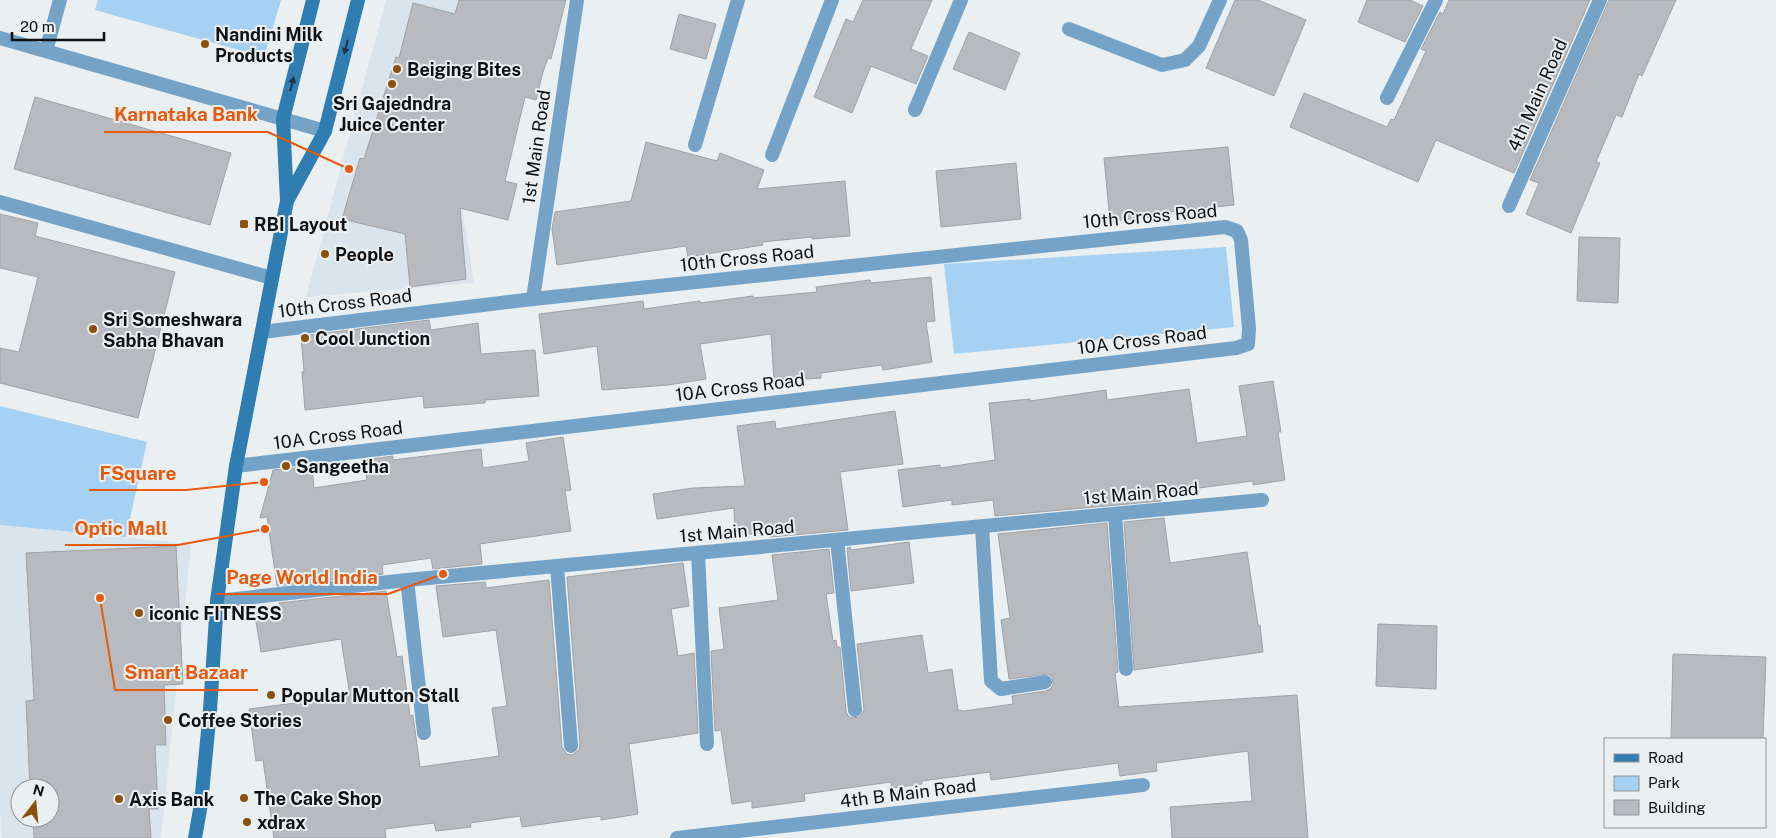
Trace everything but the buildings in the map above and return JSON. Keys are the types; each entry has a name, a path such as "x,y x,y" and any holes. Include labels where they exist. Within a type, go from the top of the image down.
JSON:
{"main road":[{"path":"195,838 210,710 217,601 236,466 287,201 283,118 313,0"},
{"path":"287,201 325,131 358,0"}],"street":[{"path":"46,51 60,0"},
{"name":"1st Main Road","path":"533,299 576,0"},
{"path":"695,144 738,0"},
{"path":"772,155 832,0"},
{"path":"1069,29 1162,65 1185,60 1198,46 1220,0"},
{"path":"1387,98 1436,0"},
{"name":"4th Main Road","path":"1510,206 1600,0"},
{"path":"915,110 960,2"},
{"path":"0,38 325,131"},
{"name":"10th Cross Road","path":"0,202 272,278"},
{"name":"10th Cross Road","path":"262,332 533,299 1225,227 1236,231 1241,240 1249,328 1248,344"},
{"name":"10A Cross Road","path":"236,466 1236,348 1248,344"},
{"name":"1st Main Road","path":"217,601 407,580 1262,500"},
{"path":"1115,514 1126,669"},
{"path":"982,526 992,681 1001,689 1045,682"},
{"path":"837,540 855,710"},
{"path":"698,553 707,744"},
{"path":"557,566 572,746"},
{"path":"407,580 424,733"},
{"name":"4th B Main Road","path":"677,838 1143,785"}],"shaded area":[{"path":"386,0 506,0 457,174 474,283 306,297"},
{"path":"0,525 191,544 161,838 2,838 0,809"}],"green space":[{"path":"98,0 281,0 264,57 95,10"},
{"path":"1226,247 1234,327 954,354 944,264"},
{"path":"0,406 147,442 126,537 0,525"}],"place":[{"name":"Nandini Milk Products","path":"205,44"},
{"name":"Beiging Bites","path":"397,69"},
{"name":"Sri Gajedndra Juice Center","path":"392,84"},
{"name":"Karnataka Bank","path":"349,169"},
{"name":"RBI Layout","path":"244,224"},
{"name":"People","path":"325,254"},
{"name":"Sri Someshwara Sabha Bhavan","path":"93,329"},
{"name":"Cool Junction","path":"305,338"},
{"name":"Sangeetha","path":"286,466"},
{"name":"FSquare","path":"264,482"},
{"name":"Optic Mall","path":"265,529"},
{"name":"Page World India","path":"443,574"},
{"name":"Smart Bazaar","path":"100,598"},
{"name":"iconic FITNESS","path":"139,613"},
{"name":"Popular Mutton Stall","path":"271,695"},
{"name":"Coffee Stories","path":"168,720"},
{"name":"The Cake Shop","path":"244,798"},
{"name":"Axis Bank","path":"119,799"},
{"name":"xdrax","path":"247,822"}]}
